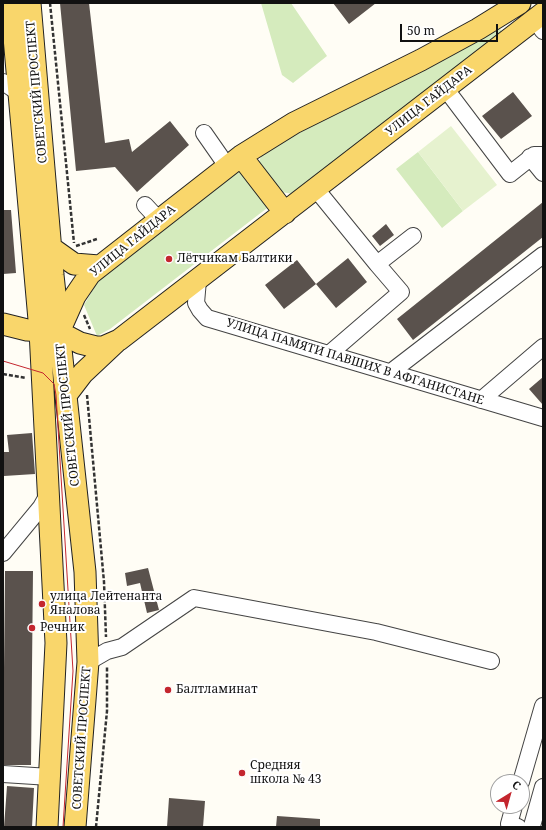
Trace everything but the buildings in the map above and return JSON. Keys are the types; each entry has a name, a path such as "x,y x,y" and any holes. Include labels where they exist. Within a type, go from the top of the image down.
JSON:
{"main road":[{"name":"СОВЕТСКИЙ ПРОСПЕКТ","path":"11,3 11,87 49,332 67,394 85,572 88,662 75,827"},
{"name":"СОВЕТСКИЙ ПРОСПЕКТ","path":"30,3 50,247 49,494 56,656 47,827"},
{"name":"УЛИЦА ГАЙДАРА","path":"49,332 81,286 152,212 294,123 421,60 478,29 520,3"},
{"name":"УЛИЦА ГАЙДАРА","path":"96,347 103,347 119,340 445,88 540,21"},
{"path":"234,161 285,213"},
{"path":"50,247 99,266"},
{"path":"3,324 27,330 49,332 96,347"},
{"path":"67,394 83,373 119,340"}],"street":[{"path":"445,88 510,174 537,156 543,173"},
{"path":"204,133 234,161"},
{"path":"316,188 377,264 402,292 329,354"},
{"path":"377,264 412,236"},
{"path":"391,372 543,255"},
{"name":"УЛИЦА ПАМЯТИ ПАВШИХ В АФГАНИСТАНЕ","path":"198,280 196,303 207,318 543,418"},
{"path":"480,400 543,347"},
{"path":"3,554 41,507 49,494"},
{"path":"88,662 107,650 122,647 194,598 376,632 491,661"},
{"path":"523,774 543,706"},
{"path":"3,774 50,777"},
{"path":"511,814 508,824 530,825 543,787"}],"path":[{"path":"50,3 74,256"},
{"path":"74,256 97,239"},
{"path":"83,312 96,347"},
{"path":"3,374 32,380"}],"green space":[{"path":"261,3 291,3 327,56 293,83 282,75"},
{"path":"498,26 503,33 293,194 281,192 260,168 259,162 262,153"},
{"path":"451,126 497,185 463,211 418,152"},
{"path":"418,152 463,211 442,228 396,169"},
{"path":"240,168 271,205 110,329 97,336 84,305 105,269"}],"tram line":[{"path":"3,361 43,373 54,384 56,395 73,671 63,827"}],"place":[{"name":"Лётчикам Балтики","path":"169,259"},
{"name":"улица Лейтенанта Яналова","path":"42,604"},
{"name":"Речник","path":"32,628"},
{"name":"Балтламинат","path":"168,690"},
{"name":"Средняя школа № 43","path":"242,773"}]}
